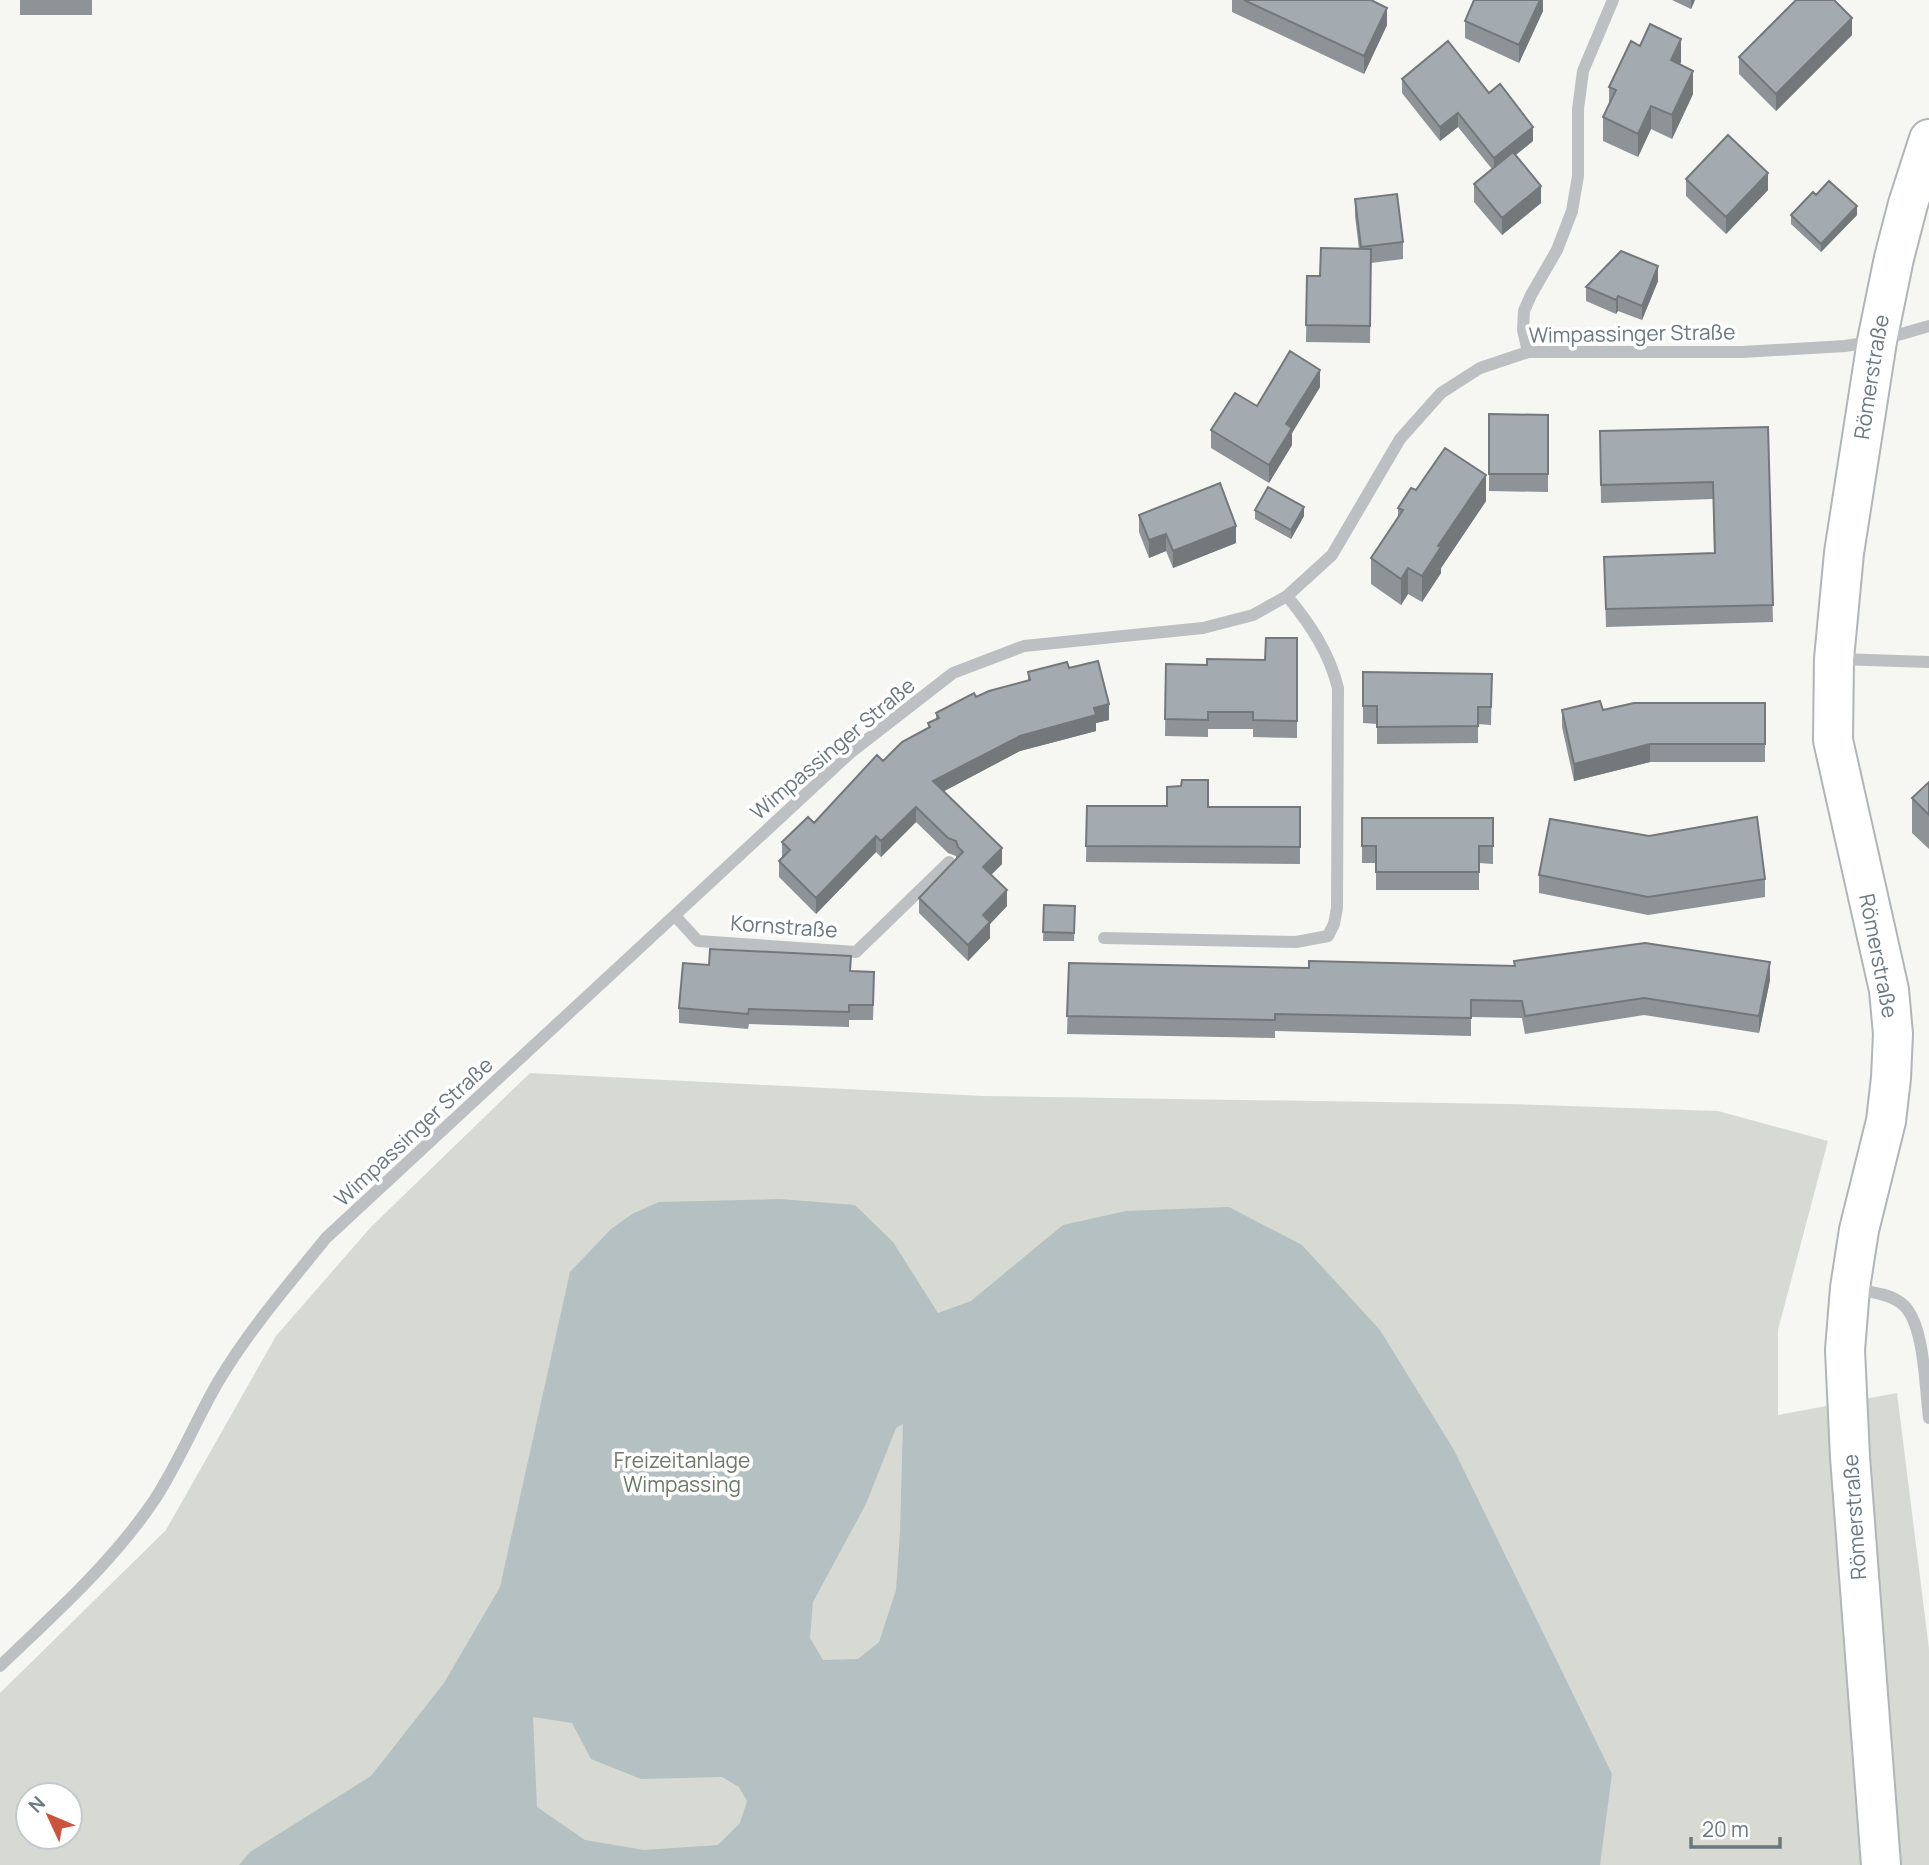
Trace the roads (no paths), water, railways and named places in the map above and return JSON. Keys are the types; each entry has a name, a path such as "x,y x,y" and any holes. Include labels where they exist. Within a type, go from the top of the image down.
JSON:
{"main road":[{"name":"Römerstraße","path":"1881,1865 1850,1457 1845,1350 1850,1288 1859,1230 1886,1121 1893,1034 1889,990 1833,740 1834,659 1844,553 1877,341 1905,218 1929,139"}],"street":[{"path":"1528,352 1524,311 1557,250 1572,211 1578,176 1577,109 1583,71 1613,0"},
{"name":"Wimpassinger Straße","path":"0,1666 67,1601 124,1539 155,1498 219,1381 257,1324 327,1238 850,753 953,673 1024,646 1203,628 1253,615 1287,596 1332,555 1400,439 1441,393 1480,368 1528,352 1742,352 1845,346 1877,341 1929,326"},
{"path":"1104,938 1296,942 1328,936 1337,908 1338,688 1333,666 1323,646 1287,596"},
{"path":"1834,659 1929,662"},
{"name":"Kornstraße","path":"675,916 698,941 856,952 949,862"},
{"path":"1850,1288 1892,1297 1903,1304 1912,1315 1917,1330 1929,1418"}],"park label":[{"name":"Freizeitanlage Wimpassing","path":"682,1473"}]}
